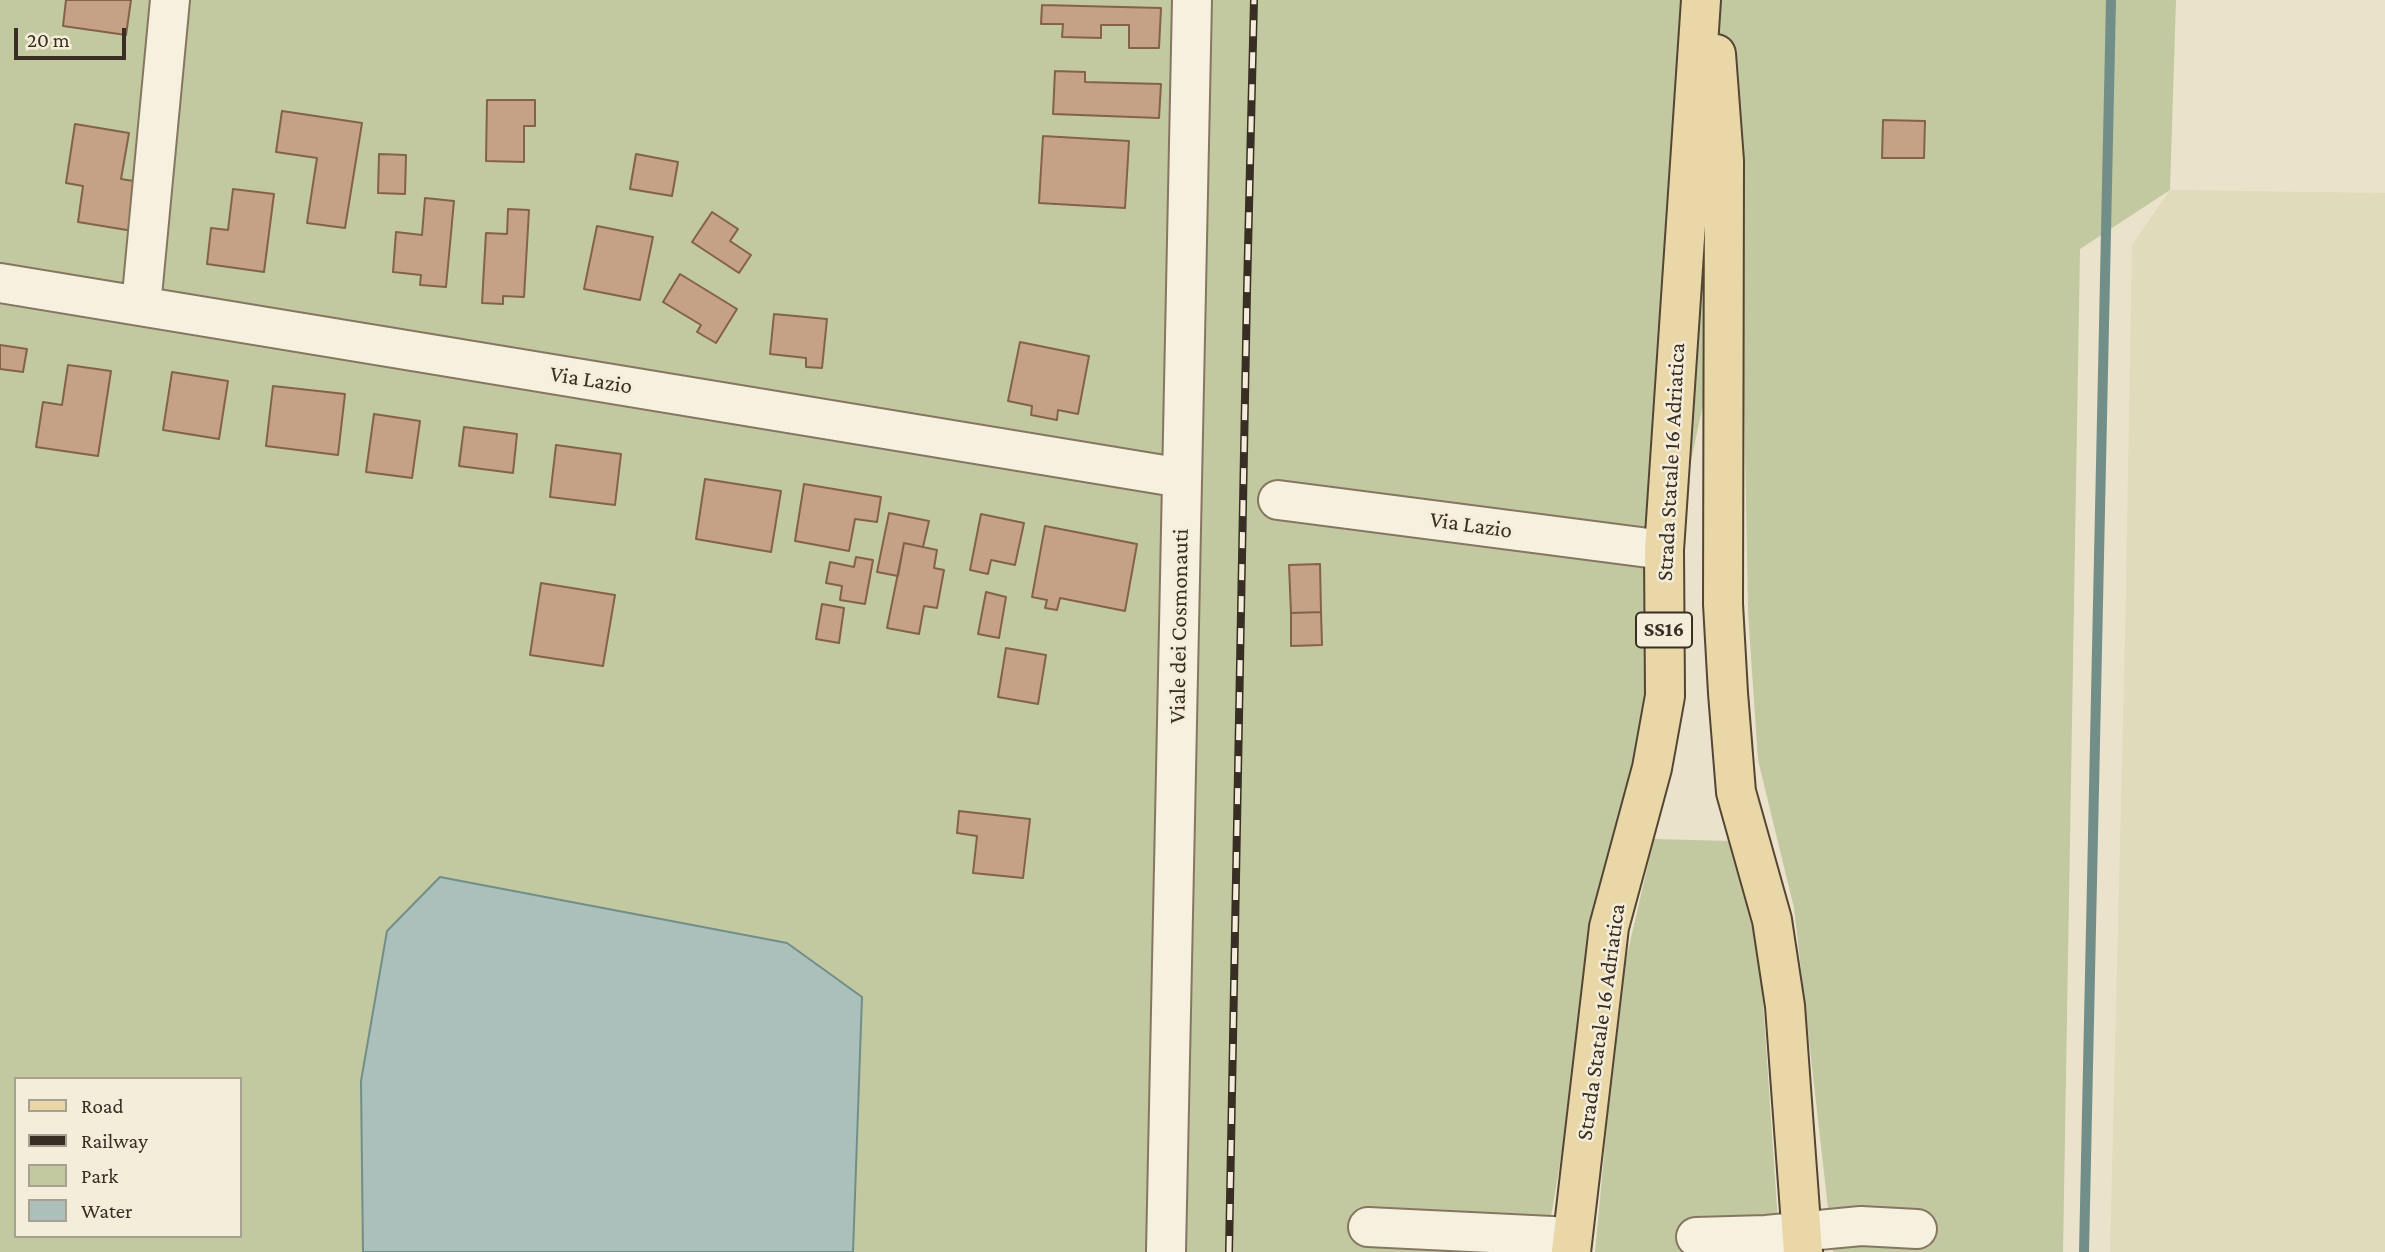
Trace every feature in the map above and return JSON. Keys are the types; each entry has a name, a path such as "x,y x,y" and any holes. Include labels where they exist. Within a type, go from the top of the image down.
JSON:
{"main road":[{"name":"Strada Statale 16 Adriatica","path":"1572,1245 1609,927 1652,768 1665,696 1664,550 1701,0"},
{"name":"Strada Statale 16 Adriatica","path":"1711,0 1724,161 1723,604 1728,693 1736,792 1772,920 1784,1006 1804,1245"}],"street":[{"path":"141,306 170,0"},
{"name":"Viale dei Cosmonauti","path":"1166,1252 1192,0"},
{"name":"Via Lazio","path":"0,283 1182,478"},
{"name":"Via Lazio","path":"1279,499 1664,550"},
{"path":"1696,1237 1804,1245 1861,1226 1916,1228"},
{"path":"1368,1227 1572,1245"}],"shaded area":[{"path":"2170,190 2385,193 2385,1252 2110,1252 2132,245"}],"green space":[{"path":"0,0 2176,0 2170,190 2080,249 2063,1252 1833,1252 1794,908 1758,760 1748,612 1741,227 1648,662 1644,723 1593,918 1565,1134 1545,1252 0,1252"},
{"path":"1654,839 1729,841 1760,957 1780,1252 1595,1252 1620,985"}],"water":[{"path":"440,877 787,943 862,997 853,1252 363,1252 361,1081 387,931"}],"building":[{"path":"66,0 131,0 126,35 63,26"},
{"path":"1042,5 1161,8 1159,48 1129,48 1129,25 1101,25 1101,38 1062,37 1063,24 1041,24"},
{"path":"1055,71 1085,72 1085,82 1161,84 1159,118 1053,114"},
{"path":"487,100 535,100 535,126 524,126 524,162 486,161"},
{"path":"282,111 362,123 345,228 307,223 317,158 276,152"},
{"path":"1883,120 1925,121 1924,158 1882,158"},
{"path":"75,124 129,133 121,179 140,182 133,231 78,222 83,186 66,183"},
{"path":"1043,136 1129,141 1125,208 1039,203"},
{"path":"379,154 406,155 405,194 378,193"},
{"path":"636,154 678,162 672,196 630,189"},
{"path":"233,189 274,194 264,272 207,264 211,228 228,230"},
{"path":"425,198 454,201 446,287 420,285 421,275 393,272 396,232 422,235"},
{"path":"508,209 529,210 524,297 503,296 503,304 482,303 486,233 507,234"},
{"path":"712,212 738,229 730,241 751,255 739,273 692,242"},
{"path":"597,226 653,237 640,300 584,289"},
{"path":"680,274 737,309 716,343 697,332 701,325 663,302"},
{"path":"774,314 827,319 822,368 806,367 806,358 770,354"},
{"path":"1020,342 1089,356 1078,414 1058,410 1057,420 1031,415 1032,406 1008,401"},
{"path":"0,345 27,349 23,372 0,369"},
{"path":"68,365 111,371 98,456 36,447 43,402 62,405"},
{"path":"172,372 228,381 219,439 163,430"},
{"path":"273,386 345,394 338,455 266,446"},
{"path":"374,414 420,421 412,478 366,472"},
{"path":"464,427 517,434 513,473 459,466"},
{"path":"556,445 621,454 615,505 550,497"},
{"path":"705,479 781,491 771,552 696,539"},
{"path":"804,484 881,497 877,522 855,519 849,551 795,541"},
{"path":"889,513 929,521 923,547 904,543 898,576 877,572"},
{"path":"981,514 1024,523 1015,565 991,560 988,574 970,570"},
{"path":"1045,526 1137,544 1125,611 1060,598 1057,610 1045,608 1047,600 1032,597"},
{"path":"904,543 937,550 934,568 944,570 937,608 924,606 919,634 887,628"},
{"path":"856,557 873,560 865,604 840,600 842,586 826,583 830,562 854,567"},
{"path":"1320,564 1321,612 1291,613 1289,565"},
{"path":"541,583 615,595 603,666 530,655"},
{"path":"986,592 1006,597 999,638 978,634"},
{"path":"822,604 844,608 839,643 816,639"},
{"path":"1321,612 1322,645 1291,646 1291,613"},
{"path":"1006,648 1046,655 1038,704 998,697"},
{"path":"959,811 1030,819 1023,878 973,873 977,836 957,833"}],"waterway":[{"path":"2084,1252 2111,0"}],"railway":[{"path":"1229,1252 1254,0"}]}
